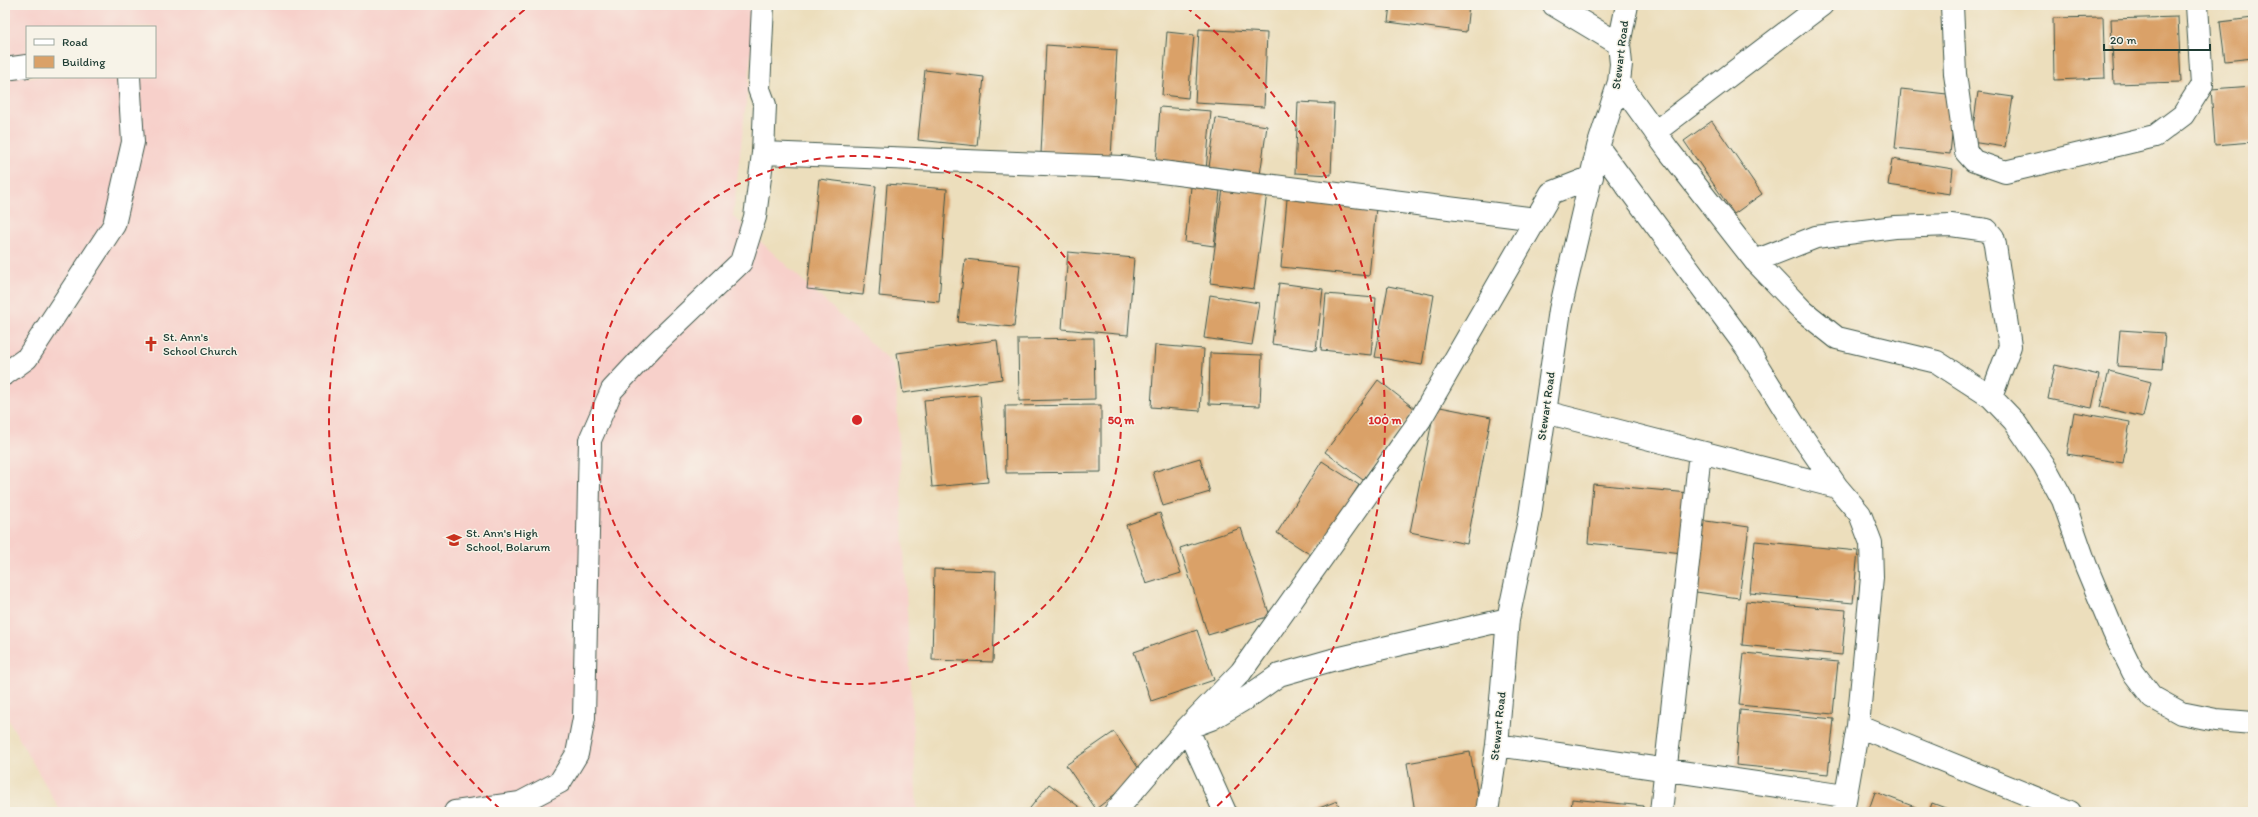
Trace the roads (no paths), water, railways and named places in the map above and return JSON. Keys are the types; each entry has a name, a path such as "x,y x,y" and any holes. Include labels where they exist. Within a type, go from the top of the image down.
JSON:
{"street":[{"path":"455,812 520,803 560,782 577,754 584,718 590,440 612,390 652,347 741,262 755,217 763,153 765,105 758,89 763,5"},
{"path":"1554,5 1619,44"},
{"name":"Stewart Road","path":"1487,812 1497,745 1508,619 1530,516 1560,310 1598,147 1619,82 1621,64 1619,44 1627,5"},
{"path":"1655,132 1822,5"},
{"path":"1952,5 1955,74 1966,152 1974,161 2005,172 2155,136 2183,115 2202,85 2197,5"},
{"path":"5,69 26,66"},
{"path":"5,374 27,358 114,226 133,142 129,78"},
{"path":"1619,82 1655,132 1755,262 1804,311 1836,338 1938,362 1991,397 2014,421 2044,466 2063,500 2086,566 2114,633 2133,672 2152,697 2181,713 2216,720 2253,723"},
{"path":"1497,745 1666,770 1844,804 1858,726 1872,577 1871,543 1860,514 1837,488 1792,424 1746,347 1598,147"},
{"path":"763,153 1122,167 1536,219"},
{"path":"1115,812 1187,728 1241,672 1420,420 1552,193 1592,177"},
{"path":"1755,262 1816,237 1895,227 1951,225 1987,230 1993,237 2010,346 1991,397"},
{"path":"1545,412 1837,488"},
{"path":"1661,812 1700,452"},
{"path":"1187,728 1211,719 1248,697 1279,675 1332,660 1508,619"},
{"path":"1858,726 2070,812"},
{"path":"1187,728 1226,812"}],"place":[{"name":"St. Ann's School Church","path":"151,344"},
{"name":"St. Ann's High School, Bolarum","path":"454,540"}]}
